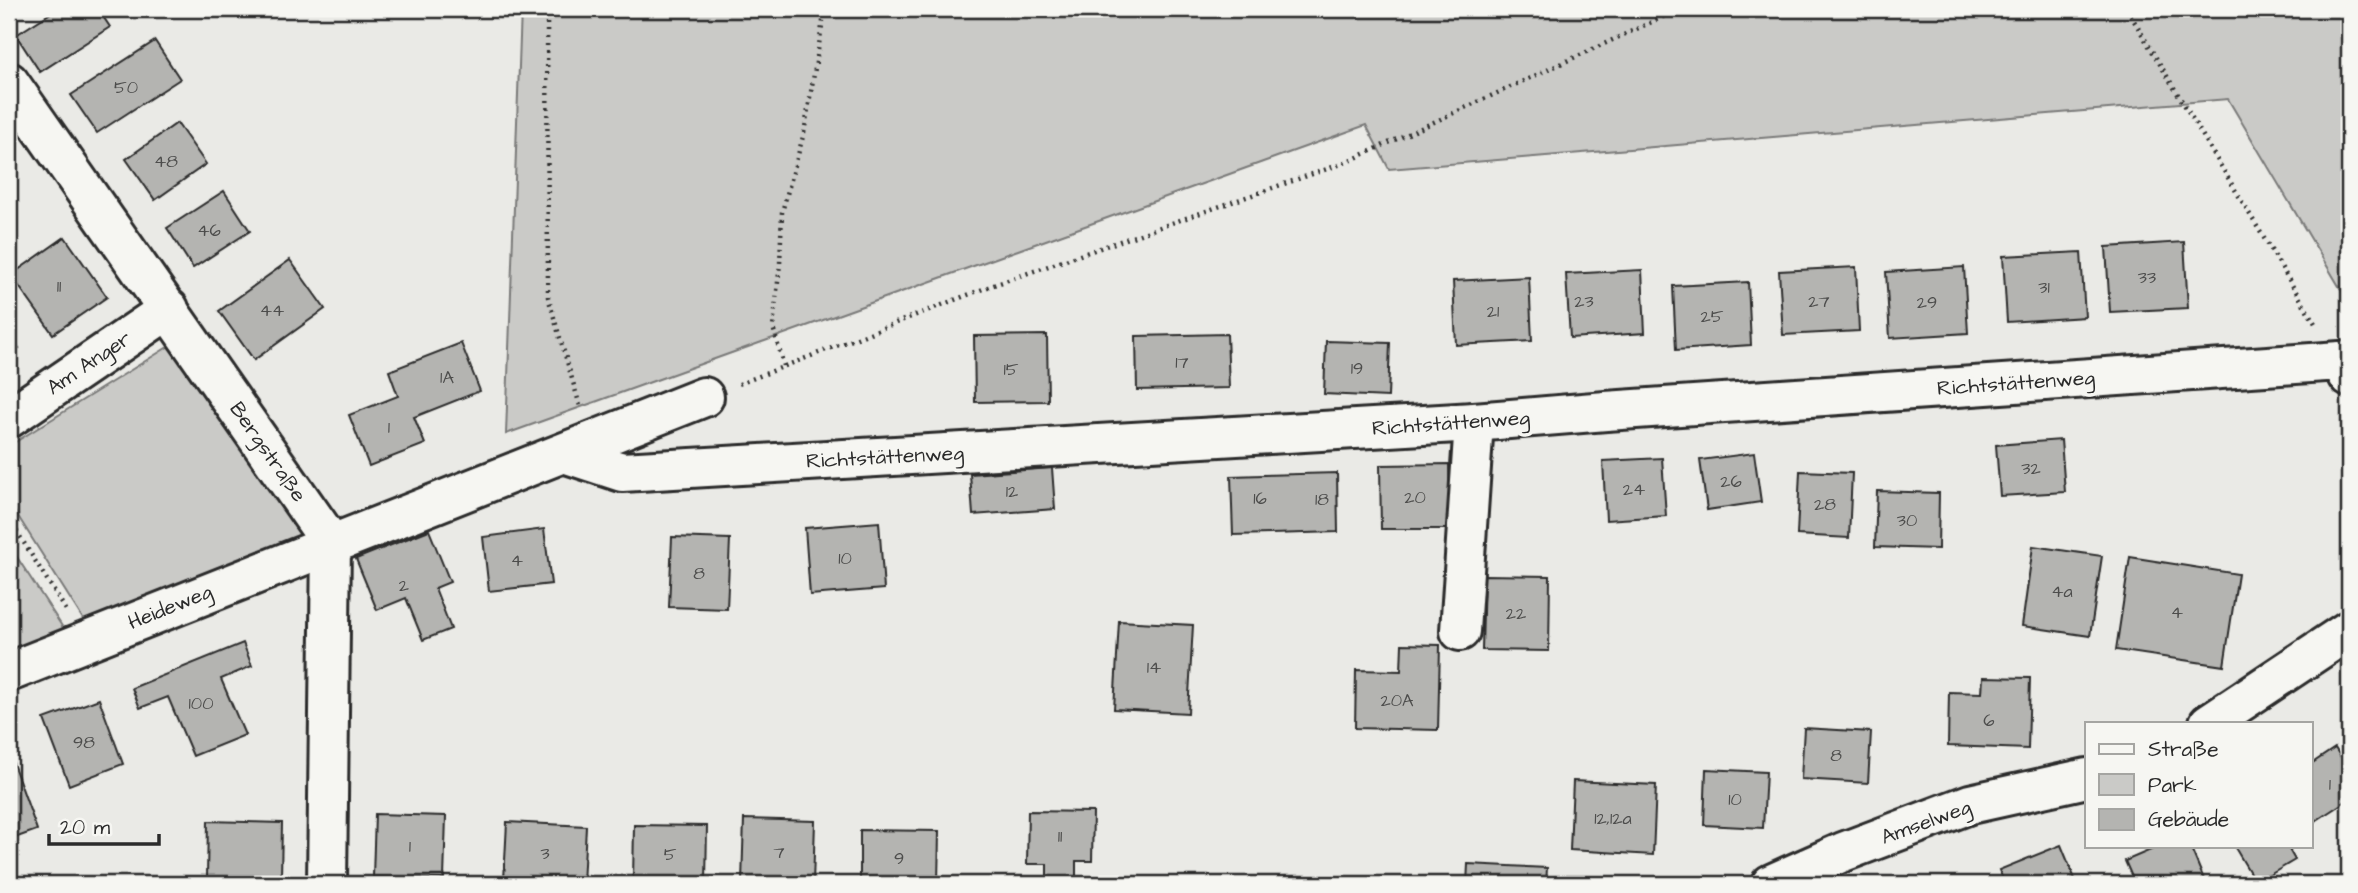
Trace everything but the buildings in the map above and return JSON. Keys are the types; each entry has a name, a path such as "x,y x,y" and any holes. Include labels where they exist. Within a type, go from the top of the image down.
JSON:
{"street":[{"name":"Bergstraße","path":"9,82 331,543"},
{"name":"Am Anger","path":"9,418 169,309"},
{"name":"Richtstättenweg","path":"578,447 622,472 1474,422 1606,411 2345,369"},
{"path":"327,884 331,543 704,397"},
{"path":"1460,631 1474,422"},
{"name":"Heideweg","path":"9,672 331,543"},
{"path":"2211,722 2349,630"},
{"name":"Amselweg","path":"1771,884 1843,852 1970,804 2085,778"}],"path":[{"path":"547,9 548,297 578,447"},
{"path":"784,366 773,327 782,212 804,134 825,9"},
{"path":"704,397 988,287 1347,162 1680,9"},
{"path":"2127,9 2313,321 2345,369"},
{"path":"9,519 85,641"}],"green space":[{"path":"521,9 2349,9 2349,303 2228,99 1389,169 1366,125 506,434"},
{"path":"179,340 311,535 88,627 9,502 9,446"},
{"path":"9,545 69,637 9,661"}]}
